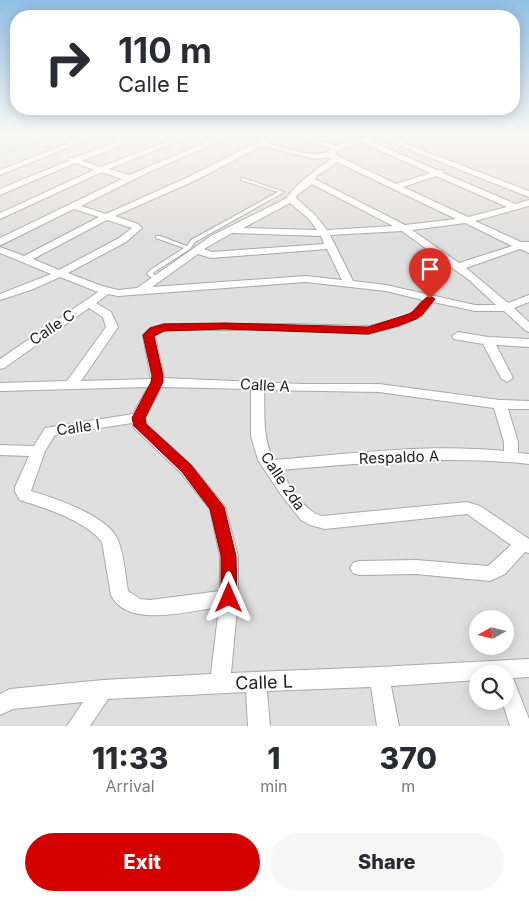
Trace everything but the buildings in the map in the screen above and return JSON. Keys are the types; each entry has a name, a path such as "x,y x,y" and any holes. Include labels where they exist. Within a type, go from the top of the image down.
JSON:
{"street":[{"path":"0,192 50,171"},
{"path":"0,216 98,171"},
{"path":"108,171 129,178"},
{"path":"0,242 146,171"},
{"path":"24,260 106,217 205,171"},
{"path":"139,291 157,279 193,249 228,230 257,218 290,199 293,194 320,171"},
{"path":"362,171 527,246"},
{"path":"433,171 515,207"},
{"path":"397,186 443,171"},
{"path":"469,171 529,194"},
{"path":"311,180 404,228 459,267 529,328"},
{"path":"290,199 312,217 324,233 348,282"},
{"path":"228,230 324,233 404,228 469,220 529,203"},
{"path":"0,297 35,286 60,274 112,245 137,228 73,206"},
{"path":"193,249 211,255 330,246"},
{"path":"459,267 527,246"},
{"path":"0,250 106,291 139,291 306,279 348,282 386,288 475,308 505,308 529,298"},
{"path":"0,260 10,255"},
{"name":"Calle C","path":"0,365 106,291"},
{"path":"220,683 229,598 229,556 217,507 186,469 140,426 138,418 157,382 158,376 148,335 154,330 164,327 266,326 368,330 395,324 419,313 430,299"},
{"path":"71,386 112,326 112,318 108,313 88,303"},
{"path":"458,336 488,341 529,343"},
{"path":"488,341 495,358 507,378"},
{"name":"Calle A","path":"0,388 157,382 400,390 500,404 529,405"},
{"name":"Calle 2da","path":"257,386 259,445 270,466 307,516 315,522 325,523 467,508 482,515 525,545"},
{"path":"500,404 512,442 511,456"},
{"name":"Calle I","path":"38,451 50,431 138,418"},
{"path":"0,450 38,451 23,487 23,492 26,496 82,518 104,531 110,540 120,595 136,606 150,608 229,598"},
{"name":"Respaldo A","path":"270,466 403,455 511,456 529,459"},
{"path":"359,568 416,567 490,574 500,569 525,545"},
{"name":"Calle L","path":"514,672 529,668"},
{"name":"Calle L","path":"0,705 10,699 103,690 220,683 469,676"},
{"path":"379,677 388,726"},
{"path":"256,683 259,726"},
{"path":"78,726 103,690"},
{"path":"514,706 521,726"}],"lane":[{"path":"158,236 193,249 193,241 282,192 242,179"}],"shaded area":[{"path":"0,171 529,171 529,726 0,726"}],"route":[{"path":"229,598 229,556 217,507 186,469 140,426 138,418 157,382 158,376 148,335 154,330 164,327 289,327 363,331 395,324 413,316 419,313 430,299"}]}
